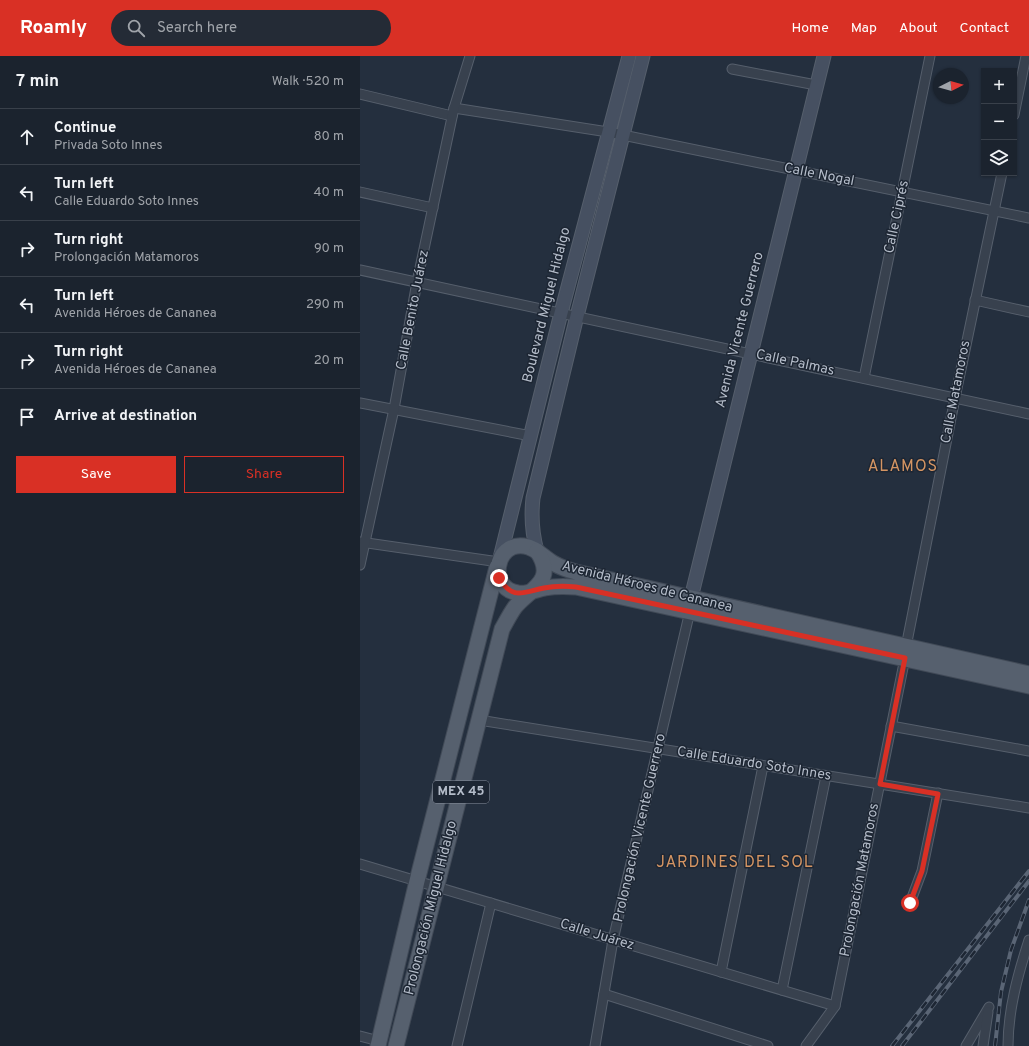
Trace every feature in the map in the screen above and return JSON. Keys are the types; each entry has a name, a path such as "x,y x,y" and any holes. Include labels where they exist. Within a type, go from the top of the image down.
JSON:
{"main road":[{"name":"Avenida Héroes de Cananea","path":"690,605 576,572 555,564 537,551 522,545 515,546 508,550 502,555 499,562 499,578 503,585 510,591 517,593 525,594 554,586 576,587 690,605 905,652 1029,674"},
{"name":"Prolongación Miguel Hidalgo","path":"399,1045 436,887 502,629 515,608 538,586 544,572 544,564 537,551"},
{"name":"Prolongación Miguel Hidalgo","path":"379,1043 417,881 499,562"},
{"name":"Avenida Héroes de Cananea","path":"905,652 1029,686"}],"street":[{"name":"Calle Benito Juárez","path":"360,565 362,542 394,409 417,282 453,112 470,56"},
{"name":"Boulevard Miguel Hidalgo","path":"499,562 561,313 628,56"},
{"path":"537,551 532,530 533,498 622,135 643,56"},
{"name":"Avenida Vicente Guerrero","path":"690,605 824,56"},
{"name":"Calle Ciprés","path":"864,378 930,56"},
{"path":"1016,104 1026,56"},
{"path":"732,69 816,85"},
{"name":"Calle Nogal","path":"360,94 453,112 608,132 1029,218"},
{"name":"Calle Matamoros","path":"905,652 955,398 1001,176"},
{"path":"360,192 433,208"},
{"name":"Calle Palmas","path":"360,270 1029,414"},
{"path":"975,300 1029,312"},
{"path":"360,403 530,436"},
{"path":"515,494 533,498"},
{"path":"362,542 499,562"},
{"name":"Prolongación Vicente Guerrero","path":"595,1046 614,940 690,605"},
{"name":"Prolongación Matamoros","path":"806,1046 835,1006 905,652"},
{"name":"Calle Eduardo Soto Innes","path":"479,720 1029,808"},
{"path":"891,726 1029,751"},
{"path":"720,972 763,766"},
{"path":"782,990 826,776"},
{"path":"910,903 922,871 938,794"},
{"name":"Calle Juárez","path":"360,864 835,1006"},
{"path":"457,1046 491,903"},
{"path":"1008,1046 1010,1014 1026,962 1029,940"},
{"path":"604,994 768,1046"},
{"path":"966,1046 989,1007 983,1046"},
{"path":"360,1036 379,1043"}],"railway":[{"path":"892,1046 1029,871"},
{"path":"902,1046 1029,881"},
{"path":"995,1046 1001,992 1011,950 1029,900"}],"district":[{"name":"ALAMOS","path":"903,467"},
{"name":"JARDINES DEL SOL","path":"735,863"}],"route":[{"path":"499,578 503,585 510,591 517,593 525,594 554,586 576,587 905,658 880,784 938,794 922,871 910,903"}]}
